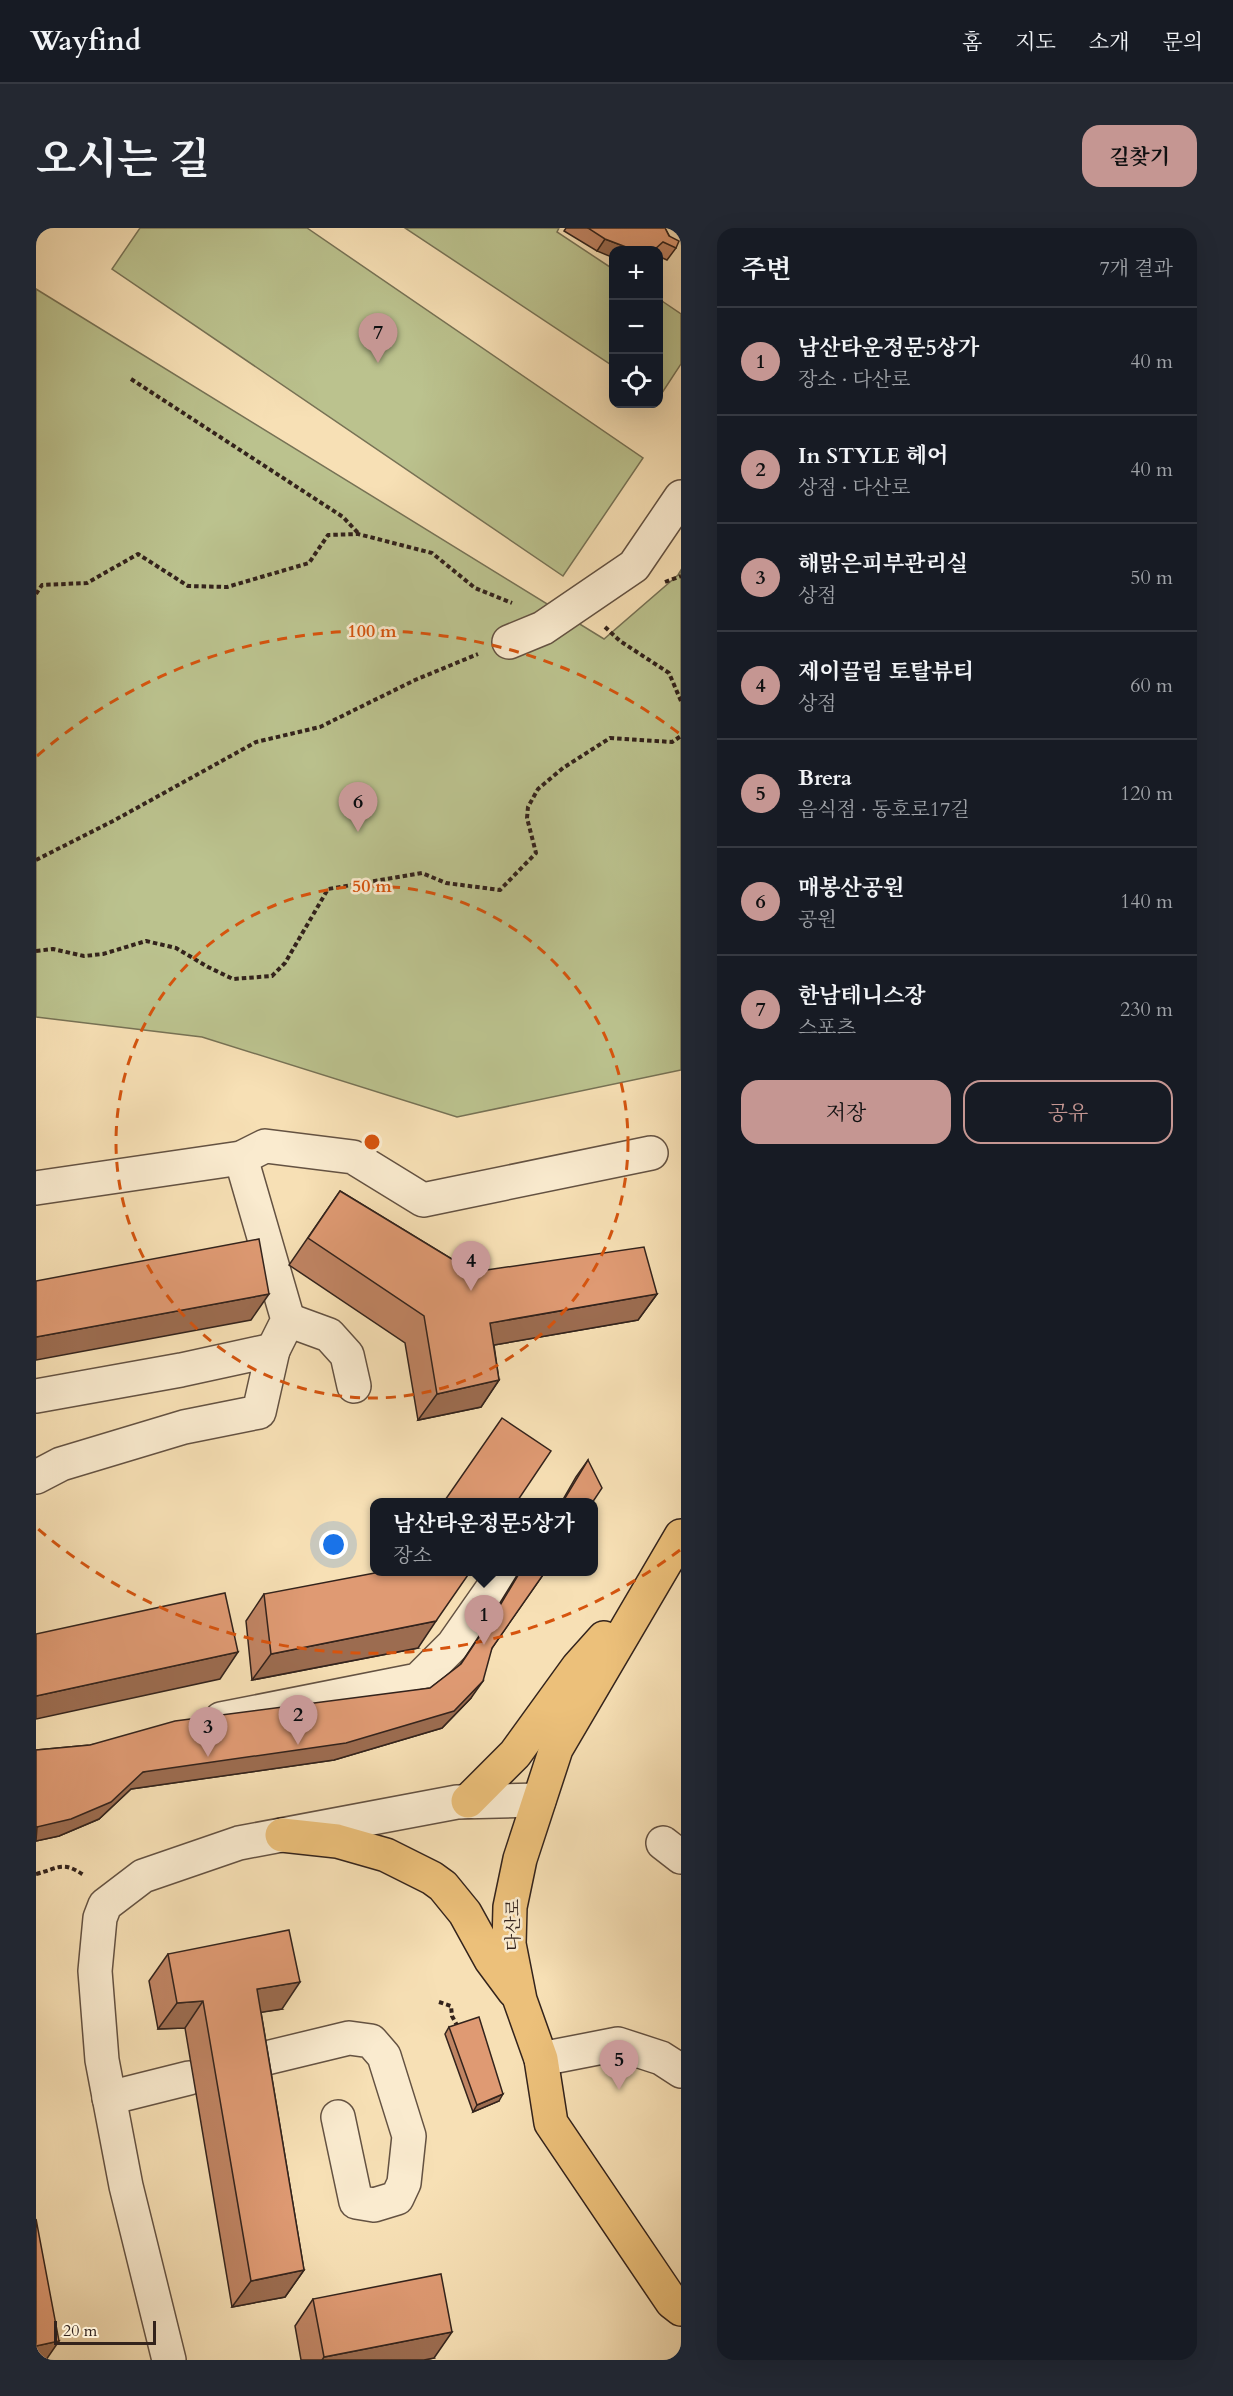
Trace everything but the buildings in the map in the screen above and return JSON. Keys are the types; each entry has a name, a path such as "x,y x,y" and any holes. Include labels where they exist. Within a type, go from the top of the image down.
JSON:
{"main road":[{"name":"다산로","path":"681,1536 556,1749 520,1859 510,1907 509,1944 520,2000 541,2059 551,2123 672,2302 681,2309"},
{"path":"468,1802 515,1754 578,1666 655,1580"},
{"path":"282,1835 345,1843 386,1855 432,1878 443,1886 465,1913 491,1959 520,2000"}],"street":[{"path":"509,642 543,628 634,567 681,497"},
{"path":"36,1188 240,1158 265,1146 353,1157 423,1200 651,1153"},
{"path":"36,1477 61,1464 184,1427 259,1412 273,1350 288,1320 240,1158"},
{"path":"288,1320 329,1335 347,1355 354,1386"},
{"path":"36,1396 181,1370 273,1350"},
{"path":"192,1725 418,1680 453,1645 501,1576"},
{"path":"169,2360 126,2186 102,2060 95,1971 100,1918 105,1905 142,1876 239,1843 361,1818 468,1802 539,1800"},
{"path":"255,2061 350,2038 371,2041 384,2056 409,2136 404,2183 397,2198 374,2205 356,2202 338,2117"},
{"path":"541,2059 618,2044 661,2058 681,2071"},
{"path":"109,2098 189,2078"}],"path":[{"path":"36,594 42,585 87,583 138,554 188,586 227,587 309,563 328,535 358,534 343,517 131,380"},
{"path":"36,860 115,820 256,742 320,727 415,680 509,642"},
{"path":"36,951 53,949 84,956 103,954 146,941 176,948 233,979 272,976 285,963 328,889 422,873 446,883 500,890 536,853 527,818 528,807 538,789 563,768 610,738 672,742 681,736"},
{"path":"36,1874 54,1867 71,1866 85,1876"},
{"path":"439,2002 451,2006 452,2016 462,2039"}],"green space":[{"path":"140,228 307,228 643,458 563,576 112,269"},
{"path":"405,228 559,228 557,232 609,266 609,363"},
{"path":"36,289 604,639 681,570 681,1070 457,1117 202,1037 36,1017"},
{"path":"663,302 681,314 681,364 663,391"}],"place":[{"name":"한남테니스장","path":"378,363"},
{"name":"매봉산공원","path":"358,832"},
{"name":"제이끌림 토탈뷰티","path":"471,1291"},
{"name":"남산타운정문5상가","path":"484,1645"},
{"name":"In STYLE 헤어","path":"298,1745"},
{"name":"해맑은피부관리실","path":"208,1757"},
{"name":"Brera","path":"619,2090"}]}
